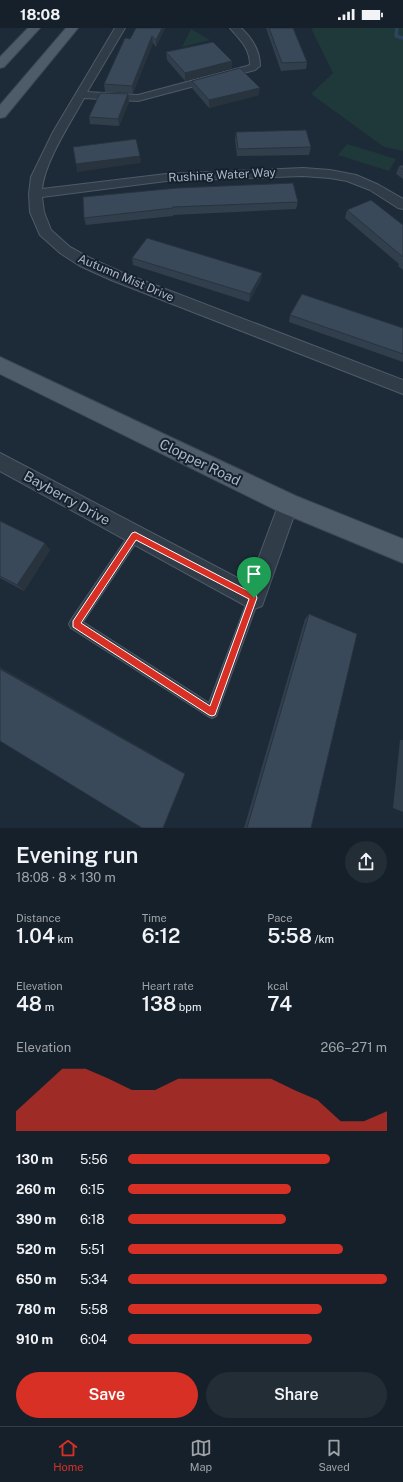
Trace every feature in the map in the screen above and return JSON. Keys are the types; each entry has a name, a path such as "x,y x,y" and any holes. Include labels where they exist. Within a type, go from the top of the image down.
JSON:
{"main road":[{"path":"0,64 34,28"},
{"path":"0,114 72,28"},
{"name":"Clopper Road","path":"0,365 288,504 403,551"}],"street":[{"name":"Autumn Mist Drive","path":"120,28 80,95 37,177 35,194 37,212 46,232 65,250 85,262 130,281 403,387"},
{"path":"80,95 138,98 252,68 255,66 255,63 251,46 235,28"},
{"name":"Rushing Water Way","path":"35,194 164,178 258,172 318,173 345,177 368,184 403,204"},
{"name":"Bayberry Drive","path":"0,461 254,598"},
{"path":"254,598 288,504"}],"lane":[{"path":"135,535 75,624 212,712 254,598"}],"green space":[{"path":"311,28 403,28 403,151 384,147 311,94 333,73"},
{"path":"191,29 210,40 182,47"},
{"path":"347,144 396,159 389,171 338,155"}],"building":[{"path":"136,28 162,28 156,40 152,36 132,86 104,84 125,38 130,39"},
{"path":"269,28 293,28 307,62 282,63"},
{"path":"213,42 232,61 185,73 166,52"},
{"path":"240,68 260,88 209,100 192,81"},
{"path":"100,93 128,94 118,119 89,117"},
{"path":"306,130 311,147 238,149 236,132"},
{"path":"136,139 140,156 76,164 73,147"},
{"path":"293,183 298,202 173,207 84,218 83,197 177,188"},
{"path":"371,200 403,225 403,257 347,210"},
{"path":"147,238 262,273 250,294 132,258"},
{"path":"302,294 403,328 403,354 290,315"},
{"path":"0,521 45,543 17,585 0,576"},
{"path":"309,614 357,634 311,828 247,828"},
{"path":"0,669 185,774 163,828 142,828 0,741"}],"waterway":[{"path":"397,28 396,36 403,38"}],"route":[{"path":"135,535 254,598 212,712 75,624 135,535"}]}
